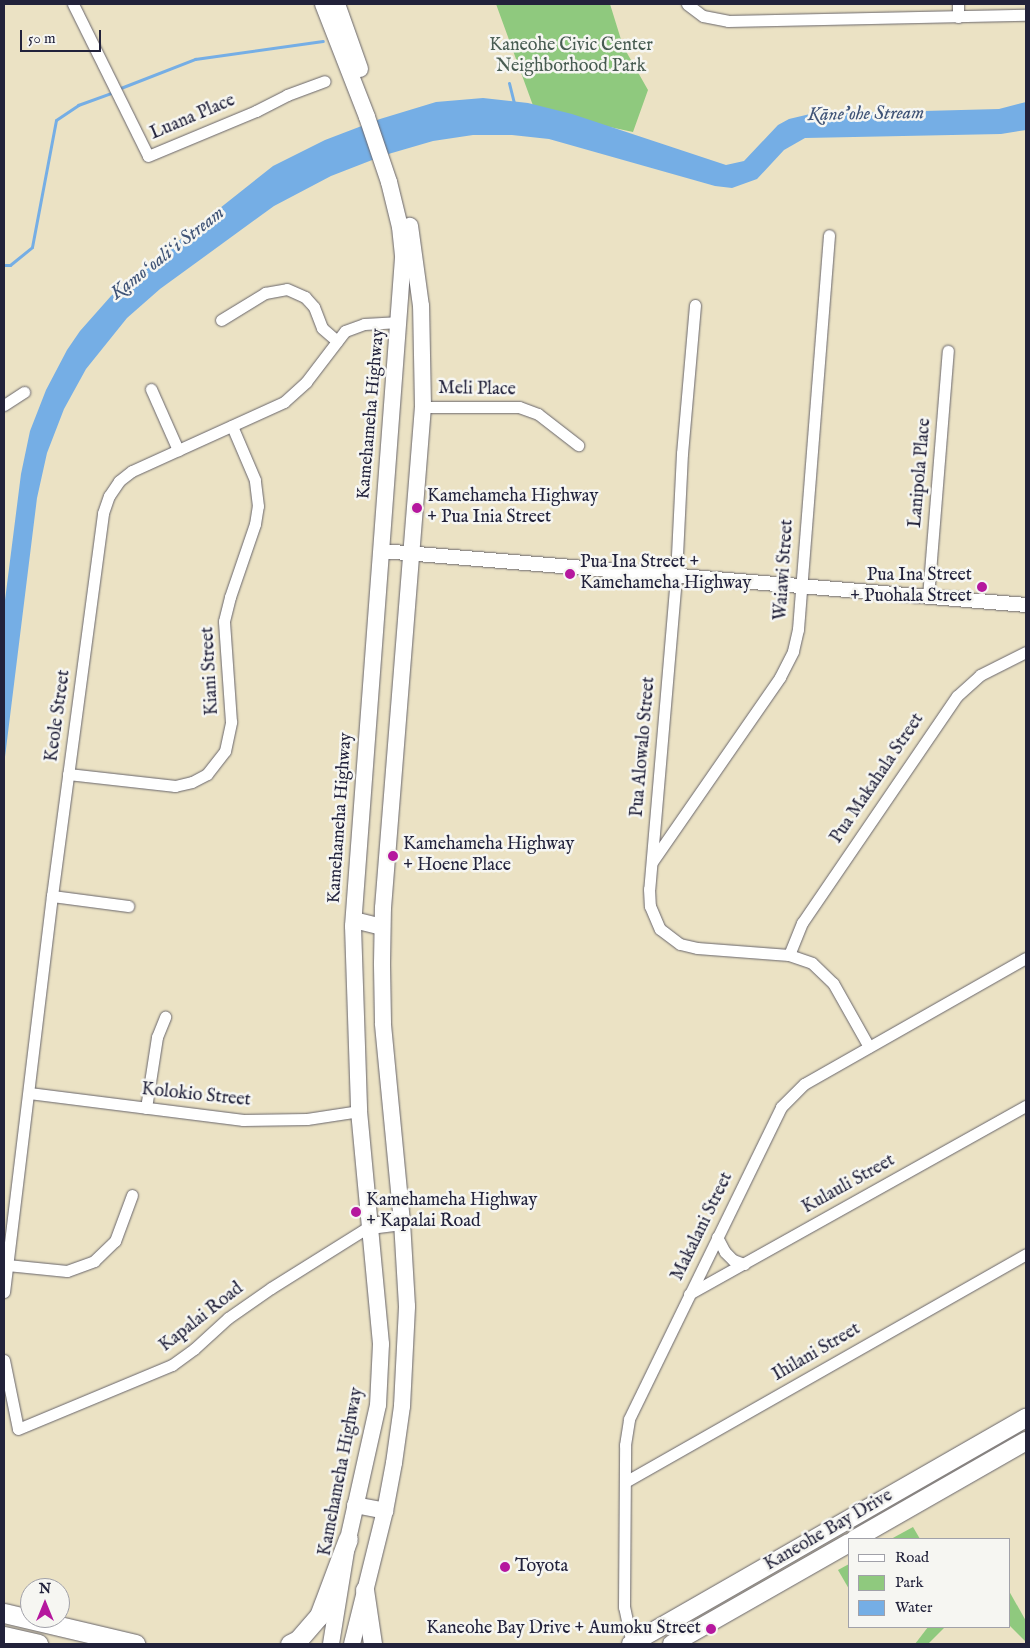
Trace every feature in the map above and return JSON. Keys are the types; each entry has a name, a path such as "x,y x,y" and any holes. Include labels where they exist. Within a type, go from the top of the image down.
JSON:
{"highway":[{"path":"290,1644 298,1640 319,1616 348,1539"},
{"path":"4,1614 135,1644"},
{"path":"4,1636 38,1644"}],"main road":[{"name":"Kamehameha Highway","path":"323,4 372,115"},
{"name":"Kamehameha Highway","path":"337,4 413,244 422,327 423,407 382,928 383,1023 402,1222 407,1306 402,1406 385,1511 352,1644"},
{"name":"Kamehameha Highway","path":"330,1644 348,1539 378,1405 381,1344 359,1111 354,920 403,276 402,240 388,163"},
{"path":"400,322 422,327"},
{"path":"354,920 382,928"},
{"path":"370,1226 402,1222"},
{"name":"Kaneohe Bay Drive","path":"632,1644 1026,1418"},
{"name":"Kaneohe Bay Drive","path":"857,1538 1026,1441"},
{"path":"355,1505 385,1511"},
{"name":"Kaneohe Bay Drive","path":"672,1644 848,1544"},
{"path":"366,1590 373,1644"}],"street":[{"name":"Luana Place","path":"72,4 117,98 148,156 256,111 287,95 325,81"},
{"path":"687,4 703,16 728,21 1026,15"},
{"path":"958,4 958,17"},
{"name":"Waiawi Street","path":"651,863 785,670 796,640 828,236"},
{"path":"221,320 265,293 286,289 300,293 310,302 322,328 337,341"},
{"name":"Pua Alowalo Street","path":"695,305 682,453 676,577 651,863 649,898 652,914 660,929 673,940 696,948 789,955 812,963 827,976 868,1048"},
{"name":"Keole Street","path":"4,1292 52,896 106,504 114,488 125,476 274,407 292,395 306,382 340,335 356,326 400,322"},
{"name":"Lanipola Place","path":"928,597 948,351"},
{"path":"151,389 178,450"},
{"path":"4,405 24,392"},
{"name":"Meli Place","path":"423,407 520,407 538,414 578,445"},
{"name":"Kiani Street","path":"68,774 175,786 192,782 207,774 225,751 231,722 224,621 230,596 255,524 258,506 255,480 232,426"},
{"path":"382,551 1026,605"},
{"name":"Pua Makahala Street","path":"789,955 802,923 956,696 980,675 1026,652"},
{"path":"52,896 128,906"},
{"name":"Makalani Street","path":"632,1644 624,1607 625,1445 629,1419 781,1107 804,1084 1026,958"},
{"path":"146,1108 157,1037 165,1017"},
{"name":"Kolokio Street","path":"29,1093 224,1118 262,1120 306,1118 359,1111"},
{"name":"Kulauli Street","path":"690,1294 1026,1106"},
{"path":"7,1265 67,1271 94,1262 115,1241 132,1195"},
{"name":"Kapalai Road","path":"4,1360 18,1429 172,1365 194,1349 228,1318 270,1288 370,1226"},
{"path":"717,1237 725,1252 734,1260 744,1264"},
{"name":"Ihilani Street","path":"625,1482 1026,1254"}],"green space":[{"name":"Kaneohe Civic Center Neighborhood Park","path":"496,4 610,4 623,46 648,90 633,132 535,111"},
{"path":"913,1527 919,1538 893,1538"},
{"path":"848,1565 848,1587 838,1570"},
{"path":"1010,1593 1026,1621 1026,1642 1010,1626"},
{"path":"927,1628 944,1628 928,1644 915,1644"}],"water":[{"path":"483,98 528,103 572,114 726,165 744,161 778,125 789,119 810,114 999,109 1026,102 1026,130 1001,134 805,138 784,150 757,179 732,188 715,186 549,139 512,135 473,135 433,141 385,155 331,176 274,206 160,289 127,318 86,369 64,409 47,453 37,498 4,765 4,608 21,474 30,431 46,390 67,350 80,331 111,296 128,281 273,166 325,140 380,119 436,102"}],"waterway":[{"path":"118,89 195,59 323,41"},
{"path":"509,83 514,103"},
{"path":"4,265 10,265 32,247 56,120 78,105 113,92"}],"place":[{"name":"Kamehameha Highway + Pua Inia Street","path":"417,508"},
{"name":"Pua Ina Street + Kamehameha Highway","path":"570,574"},
{"name":"Pua Ina Street + Puohala Street","path":"982,587"},
{"name":"Kamehameha Highway + Hoene Place","path":"393,856"},
{"name":"Kamehameha Highway + Kapalai Road","path":"356,1212"},
{"name":"Toyota","path":"505,1567"},
{"name":"Kaneohe Bay Drive + Aumoku Street","path":"711,1629"}],"water label":[{"name":"Kāne'ohe Stream","path":"866,115"},
{"name":"Kamoʻoaliʻi Stream","path":"168,254"}]}
